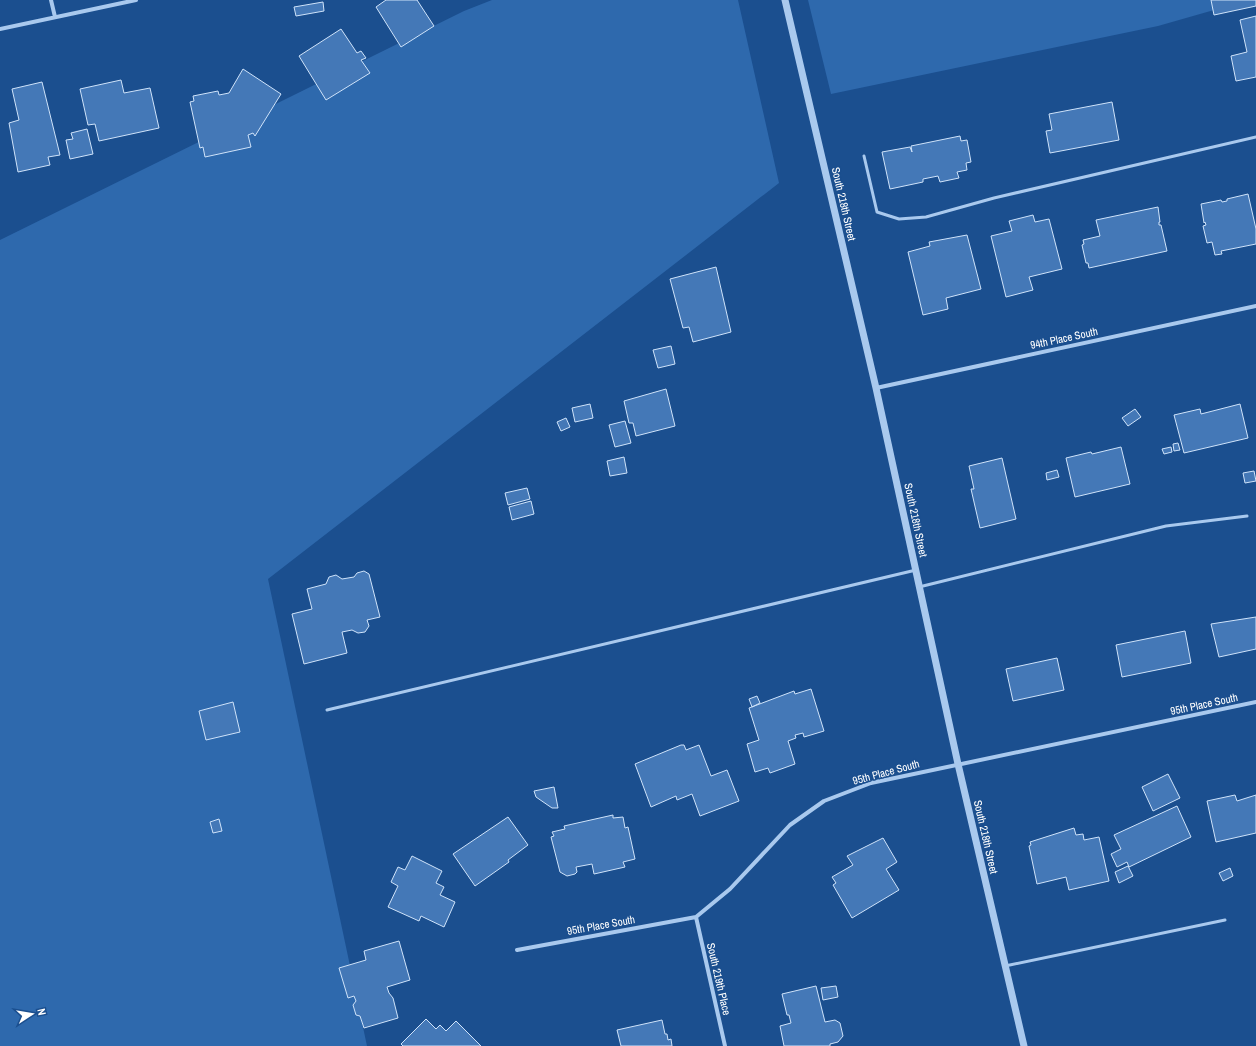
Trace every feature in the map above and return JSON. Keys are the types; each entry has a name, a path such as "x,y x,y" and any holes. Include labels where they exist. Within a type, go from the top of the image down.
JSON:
{"street":[{"path":"51,0 55,17"},
{"path":"0,29 136,0"},
{"name":"South 218th Street","path":"785,0 876,388 958,764 1024,1046"},
{"name":"94th Place South","path":"876,388 1256,306"},
{"name":"95th Place South","path":"517,950 696,916 730,889 790,825 824,801 871,783 1256,702"},
{"name":"South 219th Place","path":"696,916 725,1046"}],"lane":[{"path":"864,156 877,212 899,220 926,217 994,198 1256,137"},
{"path":"919,587 1166,526 1247,516"},
{"path":"327,710 916,570"},
{"path":"1005,966 1225,920"}],"shaded area":[{"path":"492,0 738,0 779,183 268,579 367,1046 0,1046 0,240 464,11"},
{"path":"808,0 1249,0 1158,26 831,94"}],"building":[{"path":"386,0 417,0 434,26 401,47 376,7"},
{"path":"1211,0 1256,0 1256,6 1214,15"},
{"path":"323,2 324,11 296,16 294,7"},
{"path":"1256,16 1256,77 1236,81 1231,56 1247,52 1240,20"},
{"path":"341,29 357,53 361,51 366,58 361,60 370,73 326,100 299,56"},
{"path":"243,69 281,94 255,136 253,133 248,135 251,147 205,157 203,147 200,148 190,102 194,101 193,96 218,91 219,95 229,93"},
{"path":"121,80 124,93 150,88 159,128 99,141 95,124 88,125 80,89"},
{"path":"42,82 60,155 48,157 50,165 18,172 9,123 19,120 12,89"},
{"path":"1112,102 1119,140 1050,153 1046,131 1052,130 1049,114"},
{"path":"87,129 93,154 70,159 66,140 73,139 71,133"},
{"path":"960,136 961,141 967,140 971,162 966,163 967,170 957,172 959,178 940,182 938,176 923,179 923,182 890,189 882,152 910,147 912,152 911,146"},
{"path":"1248,194 1256,229 1256,244 1221,251 1222,254 1215,255 1212,242 1207,243 1203,226 1206,225 1205,222 1204,223 1201,204 1221,200 1222,202 1227,201 1227,199"},
{"path":"1158,207 1159,225 1161,225 1167,251 1089,268 1088,263 1086,263 1082,245 1084,244 1083,240 1100,236 1096,220"},
{"path":"1033,215 1035,222 1049,219 1062,269 1029,277 1033,290 1006,297 991,236 1012,231 1009,221"},
{"path":"967,235 981,289 946,298 948,309 923,315 908,252 930,246 929,242"},
{"path":"716,267 731,332 693,342 689,327 683,328 670,279"},
{"path":"671,346 675,364 658,368 653,350"},
{"path":"666,389 675,426 636,436 633,423 629,423 624,401"},
{"path":"590,404 593,418 575,422 572,408"},
{"path":"1240,404 1248,438 1184,453 1174,415 1200,409 1201,414"},
{"path":"1135,409 1141,417 1128,426 1122,418"},
{"path":"566,418 570,427 561,431 557,422"},
{"path":"625,421 631,443 615,447 609,425"},
{"path":"1178,443 1180,450 1174,451 1173,444"},
{"path":"1121,447 1130,484 1075,497 1066,458"},
{"path":"1171,447 1172,452 1164,454 1162,449"},
{"path":"624,457 627,473 610,476 607,461"},
{"path":"1002,458 1016,519 980,528 971,489 974,489 969,466"},
{"path":"1057,470 1059,477 1047,480 1046,473"},
{"path":"1254,471 1256,481 1245,483 1243,473"},
{"path":"527,488 530,499 508,505 505,493"},
{"path":"531,501 534,514 512,520 509,507"},
{"path":"364,571 369,574 380,617 367,620 369,626 365,632 358,633 352,630 342,632 347,653 304,664 292,614 312,609 307,589 326,584 329,577 336,575 342,579 354,577 357,573"},
{"path":"1256,617 1256,649 1219,657 1211,624"},
{"path":"1185,631 1191,663 1122,677 1116,645"},
{"path":"1057,658 1064,690 1013,701 1006,669"},
{"path":"811,689 824,731 804,737 803,733 795,735 796,738 788,741 795,764 770,773 768,768 755,772 747,744 759,740 749,708 794,691 795,694"},
{"path":"757,696 760,703 752,707 749,699"},
{"path":"233,702 240,732 206,740 199,711"},
{"path":"684,745 686,750 699,745 711,776 727,770 739,801 700,816 692,794 677,800 676,796 651,807 635,764"},
{"path":"1168,774 1180,798 1153,811 1142,787"},
{"path":"554,787 558,808 552,808 536,797 534,791"},
{"path":"1235,795 1237,801 1256,795 1256,833 1216,842 1207,801"},
{"path":"1177,806 1191,837 1129,867 1127,862 1117,867 1111,854 1121,849 1114,835"},
{"path":"613,815 613,818 623,817 625,828 628,827 635,859 623,862 625,867 594,874 592,864 576,867 577,872 575,874 567,876 560,872 551,837 554,836 552,832 565,829 564,826"},
{"path":"508,817 528,845 508,860 509,862 475,886 453,854"},
{"path":"219,819 222,831 213,833 210,822"},
{"path":"1074,828 1076,835 1083,834 1084,840 1099,837 1109,881 1069,890 1066,877 1037,884 1029,846 1031,845 1030,842"},
{"path":"883,838 897,862 886,869 899,890 852,918 833,885 836,883 832,877 853,865 847,856"},
{"path":"412,856 442,871 436,883 444,887 440,895 455,902 444,927 421,916 419,921 388,907 398,886 391,882 398,867 405,870"},
{"path":"1128,866 1133,876 1119,883 1115,872"},
{"path":"1230,868 1233,876 1223,881 1219,873"},
{"path":"399,941 410,980 387,987 393,998 398,1018 364,1028 360,1016 356,1015 353,1005 356,1001 354,996 348,998 339,968 366,960 364,951"},
{"path":"816,986 825,1022 835,1020 840,1023 843,1036 838,1042 830,1044 830,1046 784,1046 780,1026 791,1023 789,1015 787,1015 782,994"},
{"path":"836,986 838,997 823,1000 821,988"},
{"path":"426,1019 436,1029 440,1025 446,1031 456,1021 481,1046 403,1046 401,1044"},
{"path":"662,1020 665,1034 667,1034 668,1040 671,1039 672,1046 621,1046 617,1030"}]}
